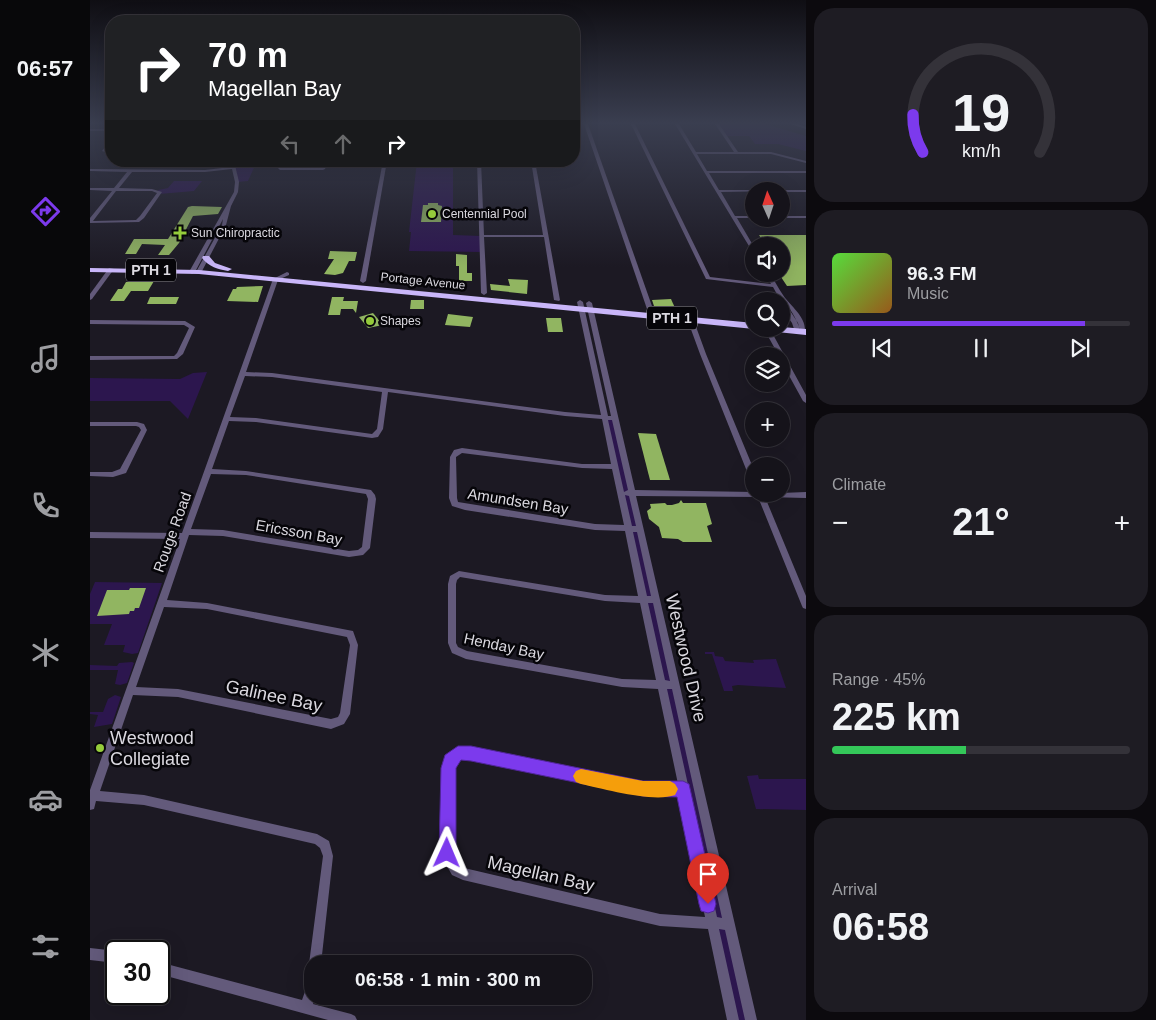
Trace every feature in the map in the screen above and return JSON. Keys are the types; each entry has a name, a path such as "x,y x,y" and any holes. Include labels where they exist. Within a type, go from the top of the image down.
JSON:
{"highway":[{"path":"206,258 211,264 228,270"},
{"name":"Portage Avenue","path":"90,265 228,270 690,317 745,325"},
{"name":"Portage Avenue","path":"90,270 196,269 263,278 281,276 363,281 557,300 585,306 650,309 690,317 745,319"}],"street":[{"path":"90,222 130,172"},
{"path":"196,269 206,258 224,225 236,189 237,182 234,172"},
{"path":"363,281 383,172"},
{"path":"479,172 484,293"},
{"path":"534,172 557,300"},
{"path":"602,172 650,309"},
{"path":"656,172 708,278 775,286"},
{"path":"706,172 806,172"},
{"path":"706,172 746,237"},
{"path":"90,189 155,190 160,192 142,218 137,221 90,222"},
{"path":"717,191 806,191"},
{"path":"196,269 222,213 229,206"},
{"path":"734,218 745,218"},
{"path":"790,218 806,218"},
{"path":"482,236 546,236"},
{"path":"90,298 111,269"},
{"name":"Rouge Road","path":"92,800 228,419 242,374 281,276"},
{"path":"773,282 782,298 789,304 801,328"},
{"name":"Westwood Drive","path":"585,306 610,418 632,493 751,1020"},
{"path":"690,317 702,354 745,457"},
{"path":"90,322 185,323 192,327 180,354 175,358 90,358"},
{"path":"771,337 806,401"},
{"path":"242,374 272,375 564,414 610,418"},
{"path":"228,419 256,420 372,436 380,430 385,390"},
{"name":"Westwood Drive","path":"610,418 615,467 627,528 733,1020"},
{"path":"90,424 137,424 144,428 123,472 90,474"},
{"name":"Amundsen Bay","path":"615,467 587,467 462,450 455,452 453,457 453,498 455,504 465,507 595,527 640,529"},
{"name":"Ericsson Bay","path":"186,534 223,533 349,554 360,553 366,548 372,499 370,493 246,473 209,471"},
{"path":"620,493 745,494"},
{"path":"790,495 806,495"},
{"path":"763,502 806,606"},
{"path":"90,535 186,534"},
{"name":"Henday Bay","path":"656,600 605,598 459,574 453,578 452,584 452,643 455,650 466,655 622,683 675,685"},
{"name":"Galinee Bay","path":"130,691 178,693 330,724 341,721 345,714 354,645 350,634 207,606 161,603"},
{"name":"Magellan Bay","path":"683,789 636,788 471,753 458,753 450,760 448,768 448,859 456,871 463,874 660,920 730,924"},
{"path":"92,800 144,800 317,839 323,843 328,856 316,955"},
{"path":"90,954 105,956"},
{"path":"170,971 351,1020"}],"shaded area":[{"path":"235,172 252,172 248,181 237,182"},
{"path":"416,172 453,172 453,235 482,236 483,252 409,251 411,232 409,232"},
{"path":"174,181 202,181 194,191 159,194 158,190 168,188"},
{"path":"207,372 188,419 170,401 90,401 90,378 180,379 193,373"},
{"path":"605,417 615,418 751,1020 733,1020"},
{"path":"95,582 162,583 138,653 123,652 125,645 104,645 112,624 90,624 90,594"},
{"path":"705,652 714,652 715,656 723,657 725,661 754,663 753,660 776,659 786,688 738,685 732,686 733,691 724,691 712,654 705,654"},
{"path":"119,663 134,663 127,683 120,685 115,684 118,670 90,670 90,665 117,666"},
{"path":"115,695 121,697 112,724 94,727 98,715 90,714 90,712 103,712 108,699"},
{"path":"758,775 759,779 806,779 806,810 756,809 747,776"}],"building":[{"name":"Centennial Pool","path":"428,203 438,203 438,205 442,206 441,222 421,222 423,205 428,205"},
{"path":"188,207 222,207 218,214 193,216 179,243 169,255 158,255 165,245 142,244 136,254 125,254 134,239 168,239"},
{"path":"759,235 806,235 806,285 787,286 784,282 790,282 790,237 760,237"},
{"path":"330,251 357,252 355,261 349,261 343,273 335,275 324,274 334,259 328,259"},
{"path":"456,254 467,255 467,273 472,273 472,281 459,281 459,266 456,266"},
{"path":"508,279 528,280 527,294 491,290 490,284 510,286"},
{"path":"154,281 148,291 131,291 124,301 110,301 118,289 122,289 126,282"},
{"path":"263,286 258,302 227,301 233,289 237,287"},
{"path":"150,297 179,297 176,304 147,304"},
{"path":"332,297 344,297 343,301 358,301 356,313 353,309 341,309 340,315 328,315"},
{"path":"671,299 675,308 654,306 652,300"},
{"path":"411,300 424,300 424,309 410,309"},
{"name":"Shapes","path":"373,313 383,325 368,328 359,317"},
{"path":"448,314 473,317 470,327 445,325"},
{"path":"546,318 561,318 563,332 548,332"},
{"path":"638,433 656,434 670,480 650,480"},
{"path":"681,500 683,503 706,503 712,524 707,526 712,542 683,542 678,539 662,538 659,527 649,519 647,511 651,508 650,504 665,503 672,505 679,503"},
{"path":"130,588 146,588 139,608 130,611 129,614 97,616 107,590 129,590"}],"slow traffic":[{"path":"581,776 643,788 670,789"}],"place":[{"name":"Centennial Pool","path":"432,214"},
{"name":"Sun Chiropractic","path":"180,233"},
{"name":"Shapes","path":"370,321"},
{"name":"Westwood Collegiate","path":"100,748"}],"route":[{"path":"447,853 448,768 450,760 458,753 471,753 630,786 655,789 683,789 708,904"}]}
